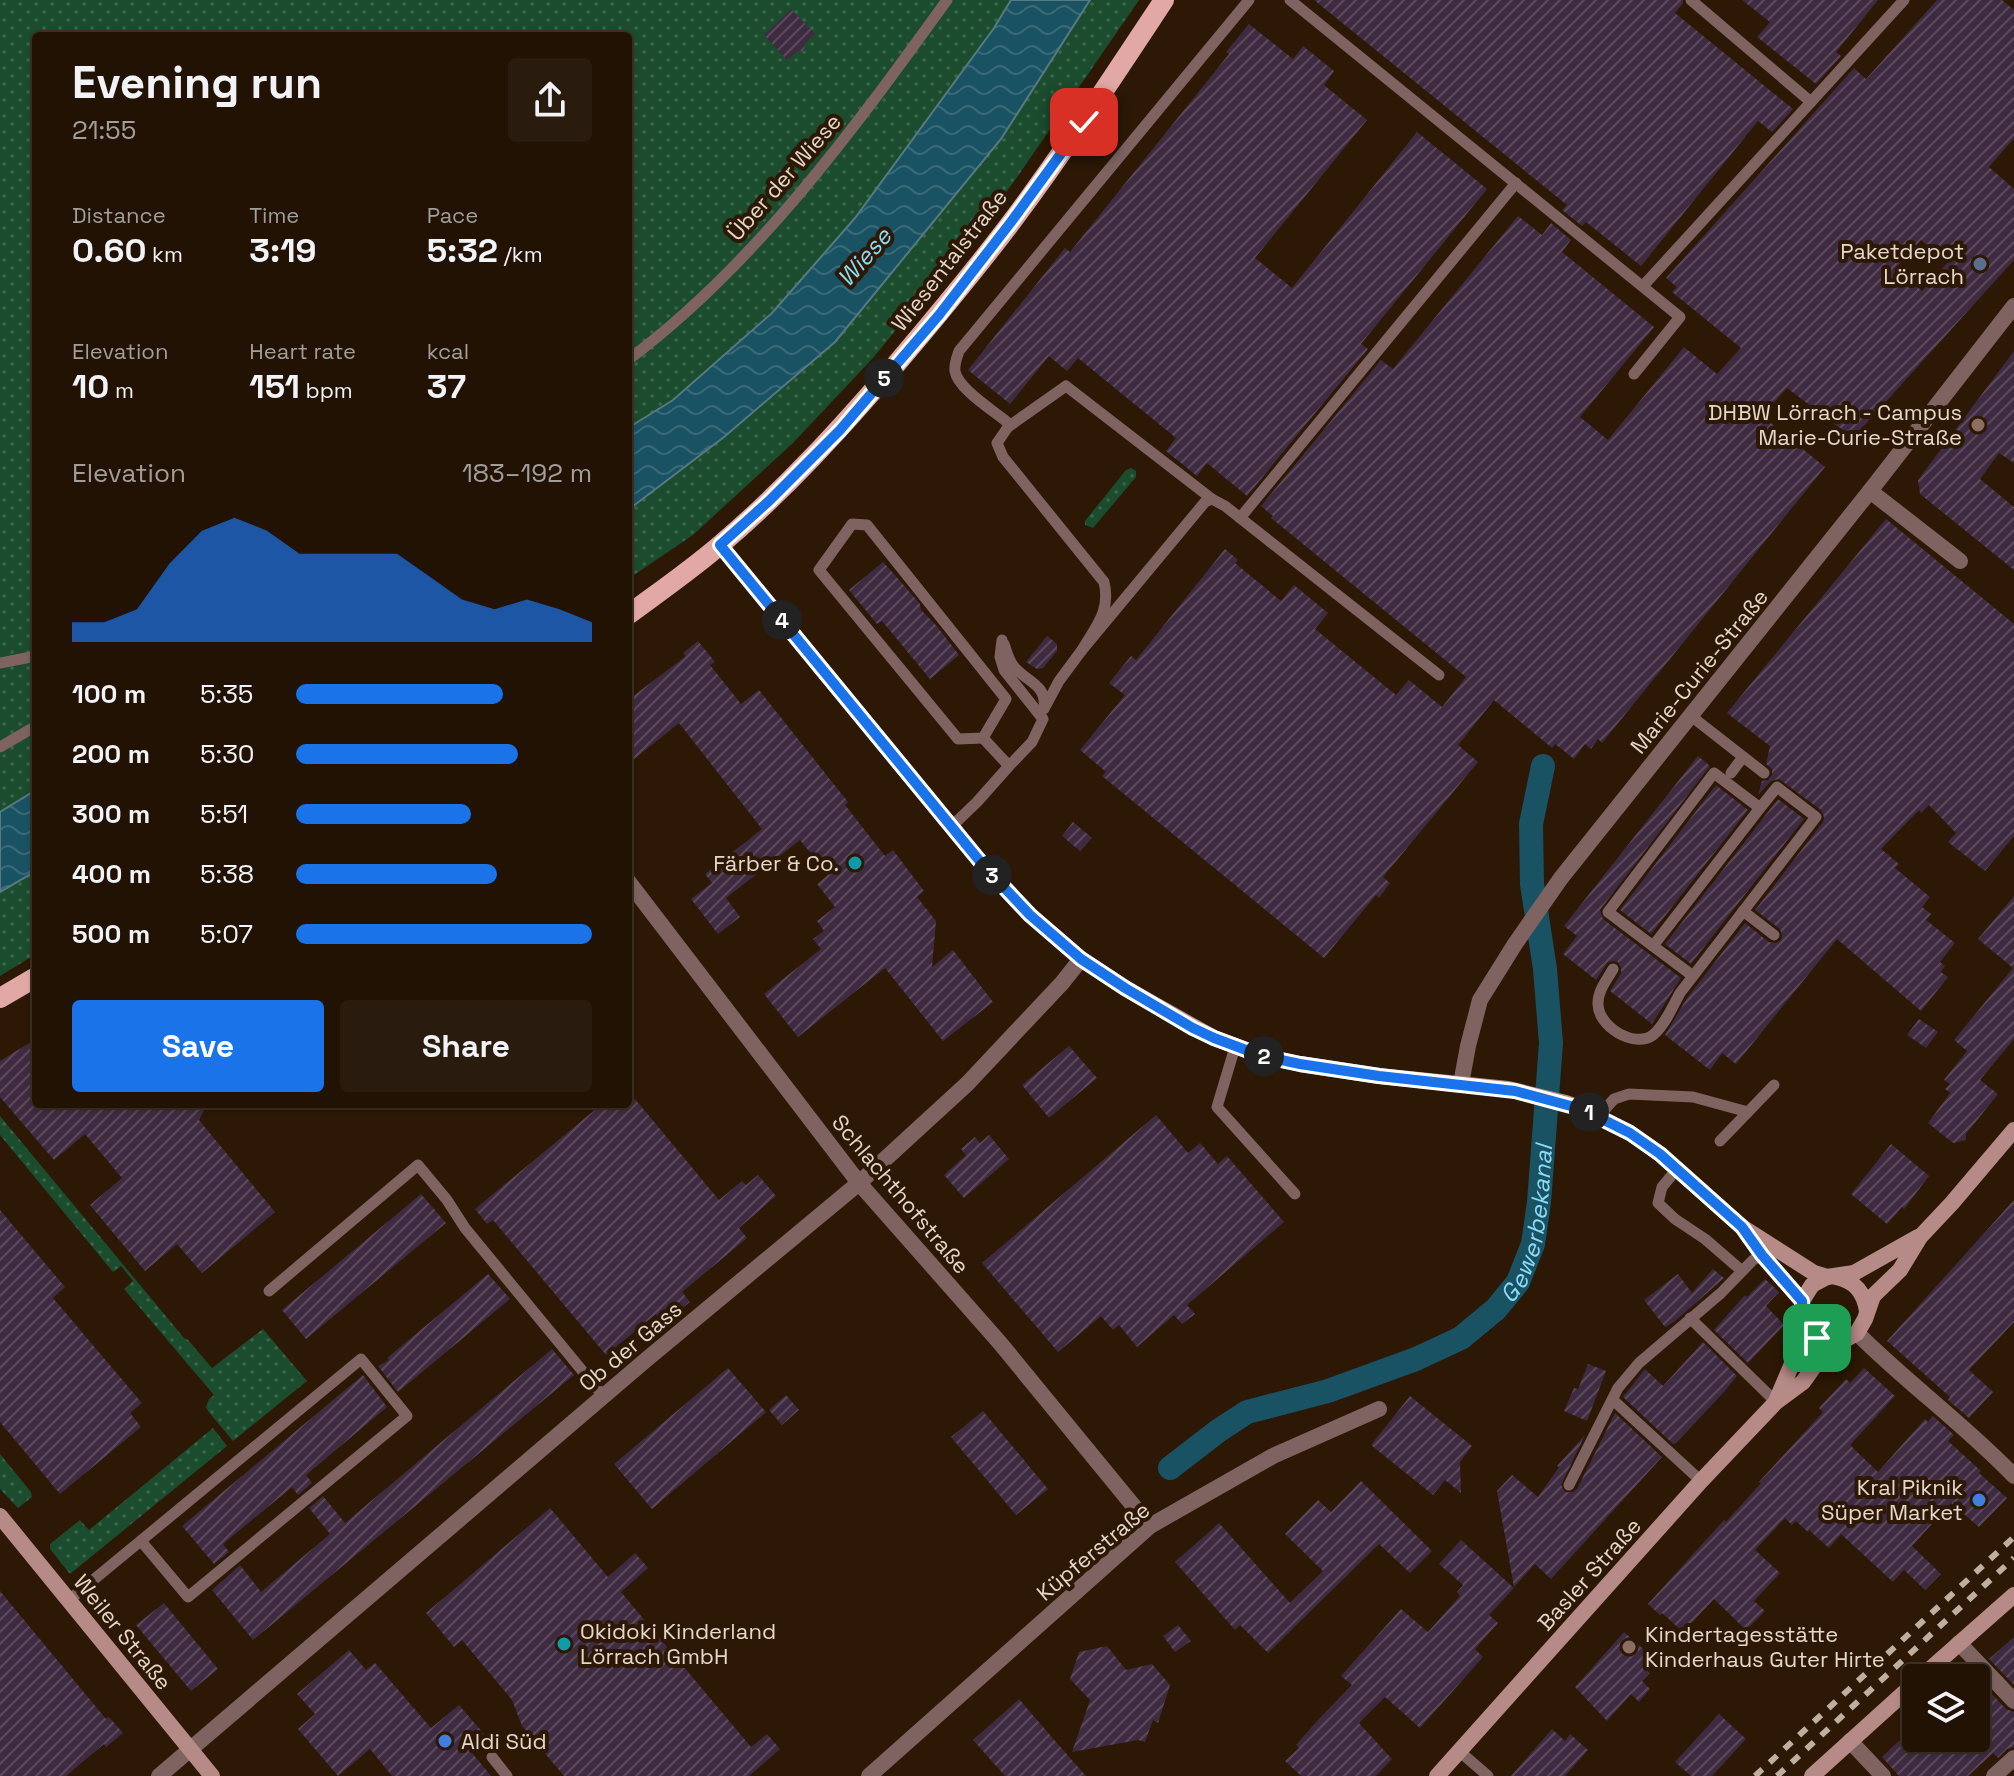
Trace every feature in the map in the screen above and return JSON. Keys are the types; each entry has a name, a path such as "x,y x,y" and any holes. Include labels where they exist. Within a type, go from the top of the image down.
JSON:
{"main road":[{"name":"Wiesentalstraße","path":"632,612 720,545 840,430 939,315 1011,222 1066,147 1164,0"},
{"path":"0,998 32,979"}],"street":[{"name":"Marie-Curie-Straße","path":"1461,1084 1480,1000 1561,878 2014,306"},
{"path":"1870,491 1960,561"},
{"path":"720,545 951,827 1030,915 1081,959 1193,1028 1262,1056 1379,1076 1515,1091 1566,1103 1599,1116 1630,1133 1677,1169 1742,1227 1814,1273 1852,1282 1863,1295 1867,1311"},
{"name":"Schlachthofstraße","path":"632,886 859,1183 1000,1343 1150,1526"},
{"name":"Ob der Gass","path":"159,1776 603,1396 859,1183 967,1084 1081,959"},
{"path":"2014,1130 1920,1237 1900,1270 1873,1296 1857,1333 2014,1476"},
{"path":"1742,1227 1802,1301 1819,1280 1854,1273 1920,1237"},
{"name":"Basler Straße","path":"1776,1402 1803,1338 1802,1301"},
{"path":"1803,1320 1817,1338 1841,1341"},
{"name":"Basler Straße","path":"1437,1776 1701,1481 1776,1402 1803,1382 1825,1351 1857,1333"},
{"name":"Küpferstraße","path":"869,1776 1150,1526 1273,1456 1379,1409"},
{"name":"Weiler Straße","path":"0,1516 212,1776"},
{"path":"1936,1664 2014,1595"},
{"path":"1959,1643 2014,1701"},
{"path":"1812,1776 1902,1694"},
{"path":"1850,1741 1883,1776"},
{"path":"1994,1776 2014,1758"}],"lane":[{"name":"Über der Wiese","path":"632,357 716,284 795,198 868,109 947,0"},
{"path":"1008,427 1007,422 956,377 959,351 1249,0"},
{"path":"1290,0 1680,317 1634,374"},
{"path":"1691,0 1811,102"},
{"path":"1643,286 1904,0"},
{"path":"1240,518 1516,183"},
{"path":"1082,650 1103,614 1107,597 1104,582 1003,457 997,443 1008,427 1066,386 1439,675"},
{"path":"951,827 1032,742 1051,693 1082,650 1205,502 1212,499"},
{"path":"983,738 1006,699 867,525 852,524 819,570 958,739 983,738 1009,766"},
{"path":"1002,640 1012,665 1041,690 1045,698 1043,714 1004,670 1000,657 1002,640"},
{"path":"0,663 32,657"},
{"path":"1691,716 1764,773"},
{"path":"0,747 32,728"},
{"path":"1731,773 1743,757"},
{"path":"1693,976 1608,912 1714,773 1760,808"},
{"path":"1613,969 1599,993 1597,1007 1601,1017 1618,1034 1649,1038 1816,817 1777,787 1653,946"},
{"path":"1743,911 1774,935"},
{"path":"1235,1047 1217,1107 1295,1194"},
{"path":"1720,1141 1774,1085"},
{"path":"1599,1116 1614,1099 1629,1094 1693,1097 1748,1112"},
{"path":"269,1291 418,1165 465,1228 603,1396"},
{"path":"1677,1169 1662,1187 1658,1203 1742,1271"},
{"path":"1569,1485 1618,1388 1639,1363 1762,1255"},
{"path":"1690,1318 1776,1402"},
{"path":"69,1600 361,1359 407,1416 188,1597 141,1541"},
{"path":"1613,1400 1701,1481"},
{"path":"1459,1751 1488,1776"},
{"path":"492,1757 507,1776"}],"green space":[{"path":"0,0 1011,0 855,219 772,313 673,400 632,426 632,32 32,32 32,792 0,812"},
{"path":"1090,0 1139,0 1013,183 873,358 793,443 693,535 632,576 632,507 724,437 835,342 1001,139"},
{"path":"1131,468 1136,471 1136,477 1093,528 1085,525 1126,470"},
{"path":"32,873 32,956 0,976 0,892"},
{"path":"0,1116 212,1368 263,1329 307,1381 233,1441 206,1407 214,1395 124,1289 133,1281 121,1266 113,1272 0,1135"},
{"path":"213,1428 227,1446 70,1574 50,1549 50,1544 80,1520 89,1530"},
{"path":"0,1454 31,1492 32,1497 18,1508 0,1489"}],"water":[{"name":"Wiese","path":"1011,0 1090,0 1001,139 835,342 724,437 632,507 632,426 673,400 772,313 855,218 994,28"},
{"path":"32,792 32,873 0,892 0,812"}],"building":[{"path":"1314,0 1683,0 1675,13 1793,109 1772,132 1758,121 1641,266 1586,222 1582,226 1562,210 1567,205"},
{"path":"1742,0 1878,0 1836,52 1841,56 1816,84 1757,37 1770,22"},
{"path":"1937,0 2002,0 2014,10 2014,138 1989,167 2014,189 2014,260 1853,438 1787,388 1762,416 1825,467 1602,743 1598,739 1591,749 1585,744 1574,759 1555,744 1552,748 1494,700 1458,745 1478,762 1383,877 1390,883 1379,898 1376,895 1324,958 1102,776 1106,772 1080,750 1125,695 1109,683 1131,656 1136,660 1225,549 1238,560 1235,563 1281,601 1294,585 1328,613 1315,629 1396,695 1409,680 1442,707 1466,677 1271,518 1273,516 1261,506 1381,360 1393,369 1518,216 1542,235 1551,223 1571,240 1562,252 1654,327 1580,417 1608,440 1684,347 1717,374 1741,348 1672,292 1677,287 1666,278 1854,68 1866,79","holes":["1921,240 1947,263 1922,291 1897,267"]},
{"path":"791,9 815,34 804,44 805,51 798,51 787,60 764,35"},
{"path":"1249,24 1293,59 1303,46 1334,71 1324,85 1367,120 1255,258 1292,288 1417,132 1487,189 1361,344 1368,349 1247,496 1207,463 1197,476 1166,451 1176,438 1078,358 1067,371 1049,356 1010,404 968,370 1065,248 1070,252 1229,54 1226,52"},
{"name":"DHBW Lörrach - Campus Marie-Curie-Straße","path":"2014,351 2014,463 1999,453 1980,479 2014,507 2014,570 1920,494 1918,480"},
{"path":"1886,519 2014,624 2014,836 1985,871 1948,842 1956,833 1929,805 1921,813 1919,810 1881,849 1899,864 1895,868 1930,897 1922,907 1931,914 1926,920 1955,943 1940,962 1945,966 1941,972 1948,977 1921,1011 1837,939 1736,1064 1722,1053 1710,1070 1665,1035 1687,998 1745,923 1769,942 1781,940 1780,929 1755,910 1824,817 1821,810 1779,779 1771,781 1758,795 1762,781 1772,775 1772,769 1766,764 1770,746 1727,713"},
{"path":"883,562 959,655 930,679 882,621 877,624 849,590"},
{"path":"1047,636 1057,644 1057,651 1043,668 1037,669 1026,662"},
{"name":"Färber & Co.","path":"698,641 715,662 710,665 741,704 759,690 848,802 845,805 885,856 893,850 924,891 917,897 936,921 932,967 953,950 993,1002 943,1041 885,968 798,1037 764,994 821,949 813,939 824,931 817,921 835,907 817,884 828,875 800,840 726,898 740,917 718,934 691,899 712,883 705,874 762,829 679,723 632,761 632,697 686,656 683,653"},
{"path":"1698,756 1710,766 1600,910 1603,919 1681,978 1652,1024 1610,991 1621,973 1618,962 1608,962 1596,980 1563,954 1577,936 1564,926"},
{"path":"1716,785 1748,810 1651,934 1620,910"},
{"path":"1778,799 1804,819 1691,964 1665,944"},
{"path":"1073,822 1092,838 1080,851 1062,836"},
{"path":"2014,896 2014,1039 1980,1080 1998,1094 1966,1134 1966,1140 1953,1143 1928,1123 1950,1093 1945,1089 1950,1084 1944,1080 1967,1051 1954,1040 2013,968 1978,939"},
{"path":"1919,1019 1938,1032 1926,1048 1907,1035"},
{"path":"31,1042 32,1108 205,1108 199,1120 275,1212 202,1273 177,1244 145,1271 90,1205 122,1178 85,1134 54,1160 0,1097 0,1061"},
{"path":"1069,1046 1097,1078 1049,1118 1022,1085"},
{"path":"635,1099 719,1200 742,1181 746,1185 758,1175 776,1196 739,1228 747,1238 682,1292 690,1302 664,1323 656,1314 606,1355 493,1220 487,1224 475,1209 597,1108 632,1108"},
{"path":"1156,1115 1188,1153 1200,1143 1218,1164 1227,1156 1284,1222 1187,1305 1195,1314 1182,1324 1174,1315 1137,1347 1119,1325 1113,1330 1101,1316 1058,1352 982,1263"},
{"path":"989,1135 1009,1159 964,1198 944,1175 966,1155 961,1149 975,1137 980,1143"},
{"path":"1891,1144 1929,1176 1904,1209 1902,1207 1887,1224 1851,1194"},
{"path":"421,1194 446,1223 306,1339 282,1310"},
{"path":"2014,1200 2014,1322 1969,1370 1993,1392 1969,1418 1887,1341"},
{"path":"0,1210 65,1287 53,1298 142,1403 130,1413 141,1427 60,1494 0,1422"},
{"path":"1713,1269 1724,1278 1665,1327 1644,1300 1678,1274 1692,1293"},
{"path":"488,1274 510,1299 398,1392 378,1366 389,1360 387,1358"},
{"path":"1765,1279 1779,1292 1766,1306 1784,1325 1748,1363 1714,1330 1745,1295 1747,1297"},
{"path":"1703,1342 1737,1376 1673,1444 1623,1397 1645,1369 1663,1386"},
{"path":"552,1349 574,1375 253,1640 212,1590 240,1565 261,1592 330,1534 309,1508 323,1496 345,1523"},
{"path":"1588,1364 1606,1371 1587,1421 1564,1411 1574,1388 1578,1389"},
{"path":"728,1368 766,1412 652,1509 614,1464"},
{"path":"1864,1368 1895,1396 1850,1445 1878,1472 1925,1419 1928,1422 1933,1416 1954,1435 1948,1441 2007,1498 1979,1527 1951,1503 1912,1546 1941,1574 1925,1590 1904,1570 1893,1582 1841,1534 1829,1548 1796,1521 1792,1525 1785,1518 1755,1550 1780,1573 1754,1601 1765,1611 1746,1630 1714,1599 1683,1632 1662,1613 1660,1615 1648,1604 1724,1520 1726,1522 1823,1412 1819,1408 1846,1379 1850,1383"},
{"path":"363,1375 387,1407 306,1475 312,1483 298,1495 292,1487 223,1544 229,1552 214,1564 182,1526"},
{"path":"786,1395 799,1410 782,1425 769,1410"},
{"path":"1410,1396 1472,1446 1460,1462 1461,1493 1445,1480 1433,1495 1371,1445"},
{"path":"983,1411 1048,1489 1016,1515 951,1437"},
{"path":"1615,1413 1662,1457 1551,1579 1535,1564 1514,1587 1497,1491 1512,1475 1538,1497 1557,1466 1585,1435 1561,1485 1565,1492 1573,1492"},
{"path":"1361,1481 1432,1551 1410,1573 1379,1544 1268,1653 1240,1625 1235,1630 1175,1562 1219,1523 1290,1603 1323,1571 1285,1534 1318,1500 1331,1512"},
{"name":"Okidoki Kinderland Lörrach GmbH","path":"550,1508 608,1577 635,1553 648,1568 621,1592 751,1747 767,1734 780,1749 749,1776 564,1776 522,1726 512,1700 462,1640 454,1647 426,1613"},
{"path":"1461,1540 1514,1588 1489,1615 1498,1623 1475,1649 1483,1657 1420,1728 1385,1697 1359,1723 1392,1759 1376,1776 1301,1776 1285,1761 1299,1748 1296,1745 1317,1721 1352,1685 1341,1676 1401,1609 1428,1632 1460,1596 1457,1592 1463,1585 1439,1564"},
{"path":"0,1591 106,1719 109,1717 123,1733 106,1747 104,1744 66,1776 0,1776"},
{"path":"164,1603 218,1669 191,1691 136,1625"},
{"path":"1178,1625 1191,1641 1175,1652 1163,1636"},
{"path":"1624,1632 1651,1656 1642,1666 1650,1673 1642,1681 1650,1689 1639,1702 1631,1694 1607,1721 1575,1687"},
{"path":"2014,1637 2014,1685 1989,1659"},
{"path":"1107,1646 1126,1670 1152,1664 1170,1685 1158,1723 1153,1720 1145,1742 1138,1740 1072,1752 1090,1700 1070,1679 1079,1652"},
{"path":"349,1650 366,1670 375,1663 431,1728 459,1705 484,1734 468,1748 491,1776 392,1776 370,1749 338,1776 298,1729 315,1714 297,1694"},
{"path":"1990,1692 2006,1709 2014,1712 2014,1747 1998,1758 1993,1753 1968,1776 1899,1776 1882,1757 1902,1738 1902,1752 1990,1752"},
{"path":"1019,1699 1086,1776 1005,1776 973,1740"},
{"path":"1719,1714 1746,1739 1712,1776 1691,1776 1675,1762"},
{"path":"1552,1729 1565,1741 1570,1734 1588,1750 1565,1776 1511,1776"}],"waterway":[{"name":"Gewerbekanal","path":"1170,1468 1247,1412 1328,1391 1416,1359 1461,1338 1496,1309 1518,1282 1533,1244 1539,1202 1551,1043 1545,969 1532,884 1531,824 1543,766"}],"railway":[{"path":"1755,1776 2014,1537"},
{"path":"1777,1776 2014,1558"}],"place":[{"name":"Paketdepot Lörrach","path":"1980,264"},
{"name":"DHBW Lörrach - Campus Marie-Curie-Straße","path":"1978,425"},
{"name":"Färber & Co.","path":"855,863"},
{"name":"Kral Piknik Süper Market","path":"1979,1500"},
{"name":"Okidoki Kinderland Lörrach GmbH","path":"564,1644"},
{"name":"Kindertagesstätte Kinderhaus Guter Hirte","path":"1629,1647"},
{"name":"Aldi Süd","path":"445,1741"}],"route":[{"path":"1084,122 939,315 840,430 720,545 983,865 1030,915 1081,959 1193,1028 1262,1056 1379,1076 1508,1089 1566,1103 1599,1116 1660,1154 1742,1227 1762,1255 1796,1292 1802,1301 1806,1327 1817,1338"}]}
